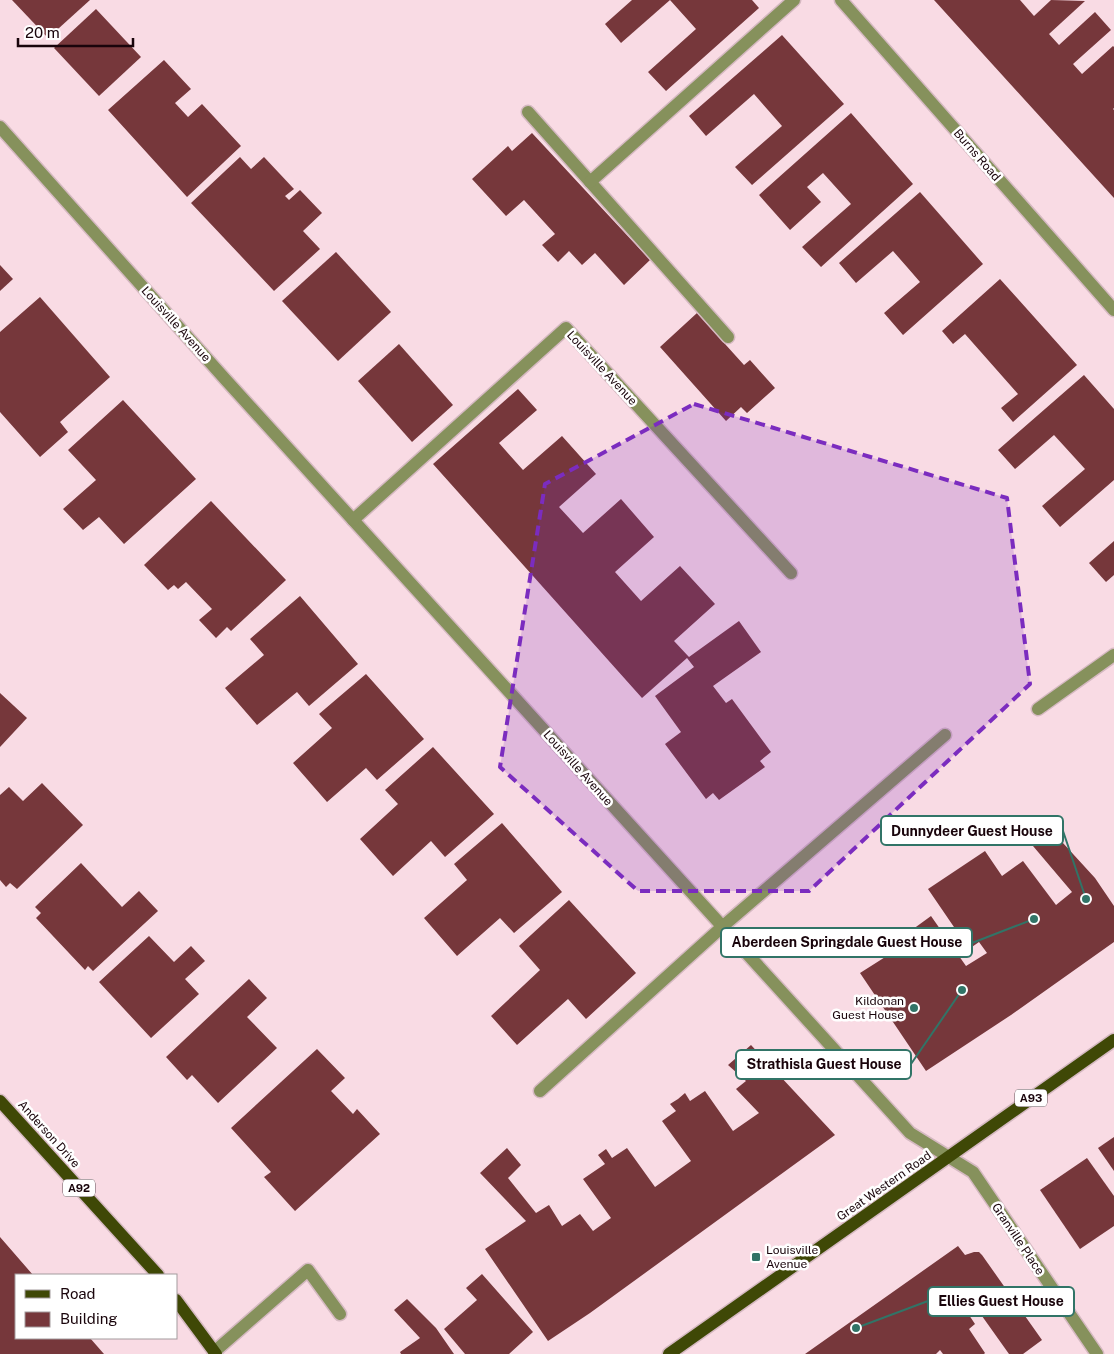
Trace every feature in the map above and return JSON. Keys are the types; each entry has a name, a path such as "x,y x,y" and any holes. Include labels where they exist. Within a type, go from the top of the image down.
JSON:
{"main road":[{"name":"Great Western Road","path":"668,1354 1114,1040"},
{"name":"Anderson Drive","path":"0,1101 157,1274"},
{"path":"178,1303 215,1353"}],"street":[{"path":"590,182 794,0"},
{"name":"Burns Road","path":"841,0 1114,310"},
{"path":"528,112 728,338"},
{"name":"Louisville Avenue","path":"0,127 353,520 910,1133 948,1157"},
{"name":"Louisville Avenue","path":"353,520 566,328 791,573"},
{"path":"1038,710 1114,655"},
{"path":"540,1091 722,927 944,735"},
{"name":"Granville Place","path":"948,1157 973,1172 1097,1354"},
{"path":"215,1353 308,1270 340,1314"}],"highlighted area":[{"path":"694,404 1007,498 1030,684 809,891 638,891 500,767 545,484"}],"building":[{"path":"12,0 90,0 48,38"},
{"path":"632,0 670,0 621,43 605,24"},
{"path":"670,0 752,0 759,8 666,91 648,72 696,29"},
{"path":"934,0 1020,0 1034,16 1051,0 1085,1 1049,34 1059,45 1095,12 1111,30 1073,64 1082,74 1114,47 1114,198"},
{"path":"96,9 141,57 99,96 54,48"},
{"path":"782,35 844,104 752,185 735,167 782,126 754,94 706,136 689,116"},
{"path":"164,60 191,89 175,103 188,117 202,104 241,146 187,197 108,110"},
{"path":"851,113 913,184 821,267 802,247 851,204 823,173 807,187 821,202 790,230 759,195"},
{"path":"532,133 650,260 624,285 595,253 582,265 569,251 558,262 542,245 555,234 524,200 506,216 472,179 508,146 512,151"},
{"path":"240,157 251,169 264,157 294,189 285,196 289,200 300,190 322,213 303,231 320,249 274,291 191,203"},
{"path":"920,192 983,264 903,335 884,313 920,282 893,251 856,283 839,263"},
{"path":"336,252 391,312 338,361 282,301"},
{"path":"0,265 13,279 0,291"},
{"path":"1000,279 1077,365 1013,422 1001,408 1018,394 965,334 953,344 942,331"},
{"path":"40,297 110,377 60,422 68,432 40,457 0,412 0,332"},
{"path":"697,313 744,365 750,360 775,388 747,413 741,407 726,421 660,347"},
{"path":"399,344 453,405 412,442 358,381"},
{"path":"1084,375 1114,409 1114,480 1060,527 1042,506 1085,469 1054,435 1015,469 998,450"},
{"path":"518,389 537,410 499,443 523,470 562,436 596,474 559,507 583,533 621,499 654,537 615,572 641,601 680,566 715,604 674,641 689,657 739,621 761,652 713,686 726,703 732,699 771,752 760,761 765,767 719,800 713,793 706,799 665,744 681,732 655,696 694,667 687,658 642,698 433,464"},
{"path":"123,400 196,479 124,544 99,517 83,530 63,509 96,480 68,450"},
{"path":"211,501 286,580 231,631 227,627 216,638 199,620 212,609 186,582 178,589 174,585 168,590 144,565"},
{"path":"1114,541 1114,575 1106,582 1089,563"},
{"path":"300,596 358,664 309,706 297,692 257,725 225,688 264,655 250,639"},
{"path":"366,674 424,739 377,780 366,768 327,802 293,763 332,728 319,714"},
{"path":"0,693 27,718 0,747"},
{"path":"433,747 494,814 445,857 431,841 393,876 360,839 398,804 385,790"},
{"path":"42,783 83,825 17,889 10,883 6,887 0,880 0,795 9,787 23,801"},
{"path":"502,823 562,892 514,933 500,918 457,956 424,918 467,880 454,864"},
{"path":"1052,831 1095,878 1114,906 1114,942 1011,1015 926,1071 860,973 901,947 898,940 931,916 966,966 987,953 979,942 969,949 928,889 985,851 1002,876 1023,861 1056,905 1072,892 1033,846"},
{"path":"81,863 122,907 139,891 158,911 93,971 88,966 85,970 36,918 41,913 35,907"},
{"path":"569,900 636,973 586,1019 568,999 517,1045 491,1016 540,970 519,946"},
{"path":"149,936 174,962 191,946 205,961 185,979 199,994 151,1038 99,982"},
{"path":"249,979 267,998 247,1017 277,1048 218,1103 192,1075 187,1080 166,1057"},
{"path":"751,1045 835,1135 590,1313 548,1341 485,1249 526,1221 480,1173 507,1148 521,1165 508,1178 536,1213 549,1205 562,1226 580,1214 593,1231 611,1218 583,1179 605,1164 598,1155 606,1149 612,1158 627,1148 655,1187 691,1161 662,1121 676,1111 670,1104 685,1093 690,1101 705,1091 733,1131 759,1113 736,1089 746,1081 728,1065"},
{"path":"317,1049 345,1078 331,1091 353,1114 357,1109 380,1134 295,1211 264,1177 271,1172 231,1128"},
{"path":"1114,1137 1114,1171 1098,1148"},
{"path":"1087,1158 1114,1196 1114,1226 1080,1249 1040,1190"},
{"path":"0,1237 32,1274 15,1274 15,1339 91,1339 104,1354 0,1354"},
{"path":"958,1246 965,1255 979,1252 982,1255 1042,1340 1023,1354 1009,1354 977,1309 969,1315 975,1324 969,1329 984,1354 943,1354 940,1350 936,1354 805,1354"},
{"path":"482,1274 533,1332 509,1354 465,1354 444,1329 477,1300 466,1288"},
{"path":"407,1299 436,1328 454,1354 401,1354 400,1352 420,1338 394,1310"}],"place":[{"name":"Dunnydeer Guest House","path":"1086,899"},
{"name":"Aberdeen Springdale Guest House","path":"1034,919"},
{"name":"Strathisla Guest House","path":"962,990"},
{"name":"Kildonan Guest House","path":"914,1008"},
{"name":"Louisville Avenue","path":"756,1257"},
{"name":"Ellies Guest House","path":"856,1328"}]}
